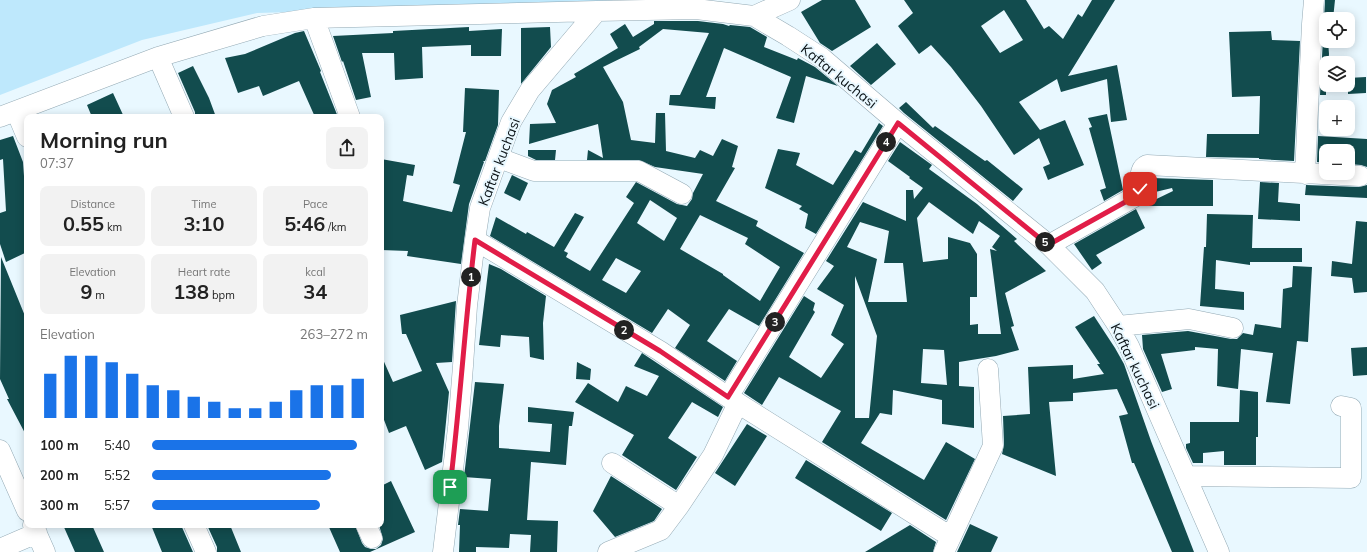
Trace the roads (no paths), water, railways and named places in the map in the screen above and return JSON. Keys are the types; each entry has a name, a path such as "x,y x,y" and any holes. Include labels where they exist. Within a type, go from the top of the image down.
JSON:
{"street":[{"path":"754,16 790,0"},
{"path":"1305,174 1314,0"},
{"name":"Kaftar kuchasi","path":"443,552 458,420 467,306 480,208 511,122 530,90 597,11 696,9 754,16 822,58 898,123 1048,245 1095,291 1129,346 1218,552"},
{"path":"24,133 8,114 158,57 264,26 314,18 597,11"},
{"path":"314,18 349,114"},
{"path":"158,57 183,114"},
{"path":"608,552 661,530 679,506 712,455 733,400 898,123"},
{"path":"499,158 534,171 639,171 682,194"},
{"path":"1048,245 1140,193 1141,170 1143,166 1147,165 1360,176"},
{"path":"475,240 660,351 948,544 993,446 988,369"},
{"path":"1118,326 1189,319 1233,328"},
{"path":"1186,476 1352,478 1351,408 1342,406"},
{"path":"0,450 24,504"},
{"path":"612,464 679,506"},
{"path":"195,528 206,552"},
{"path":"0,549 35,529 45,552"}]}
